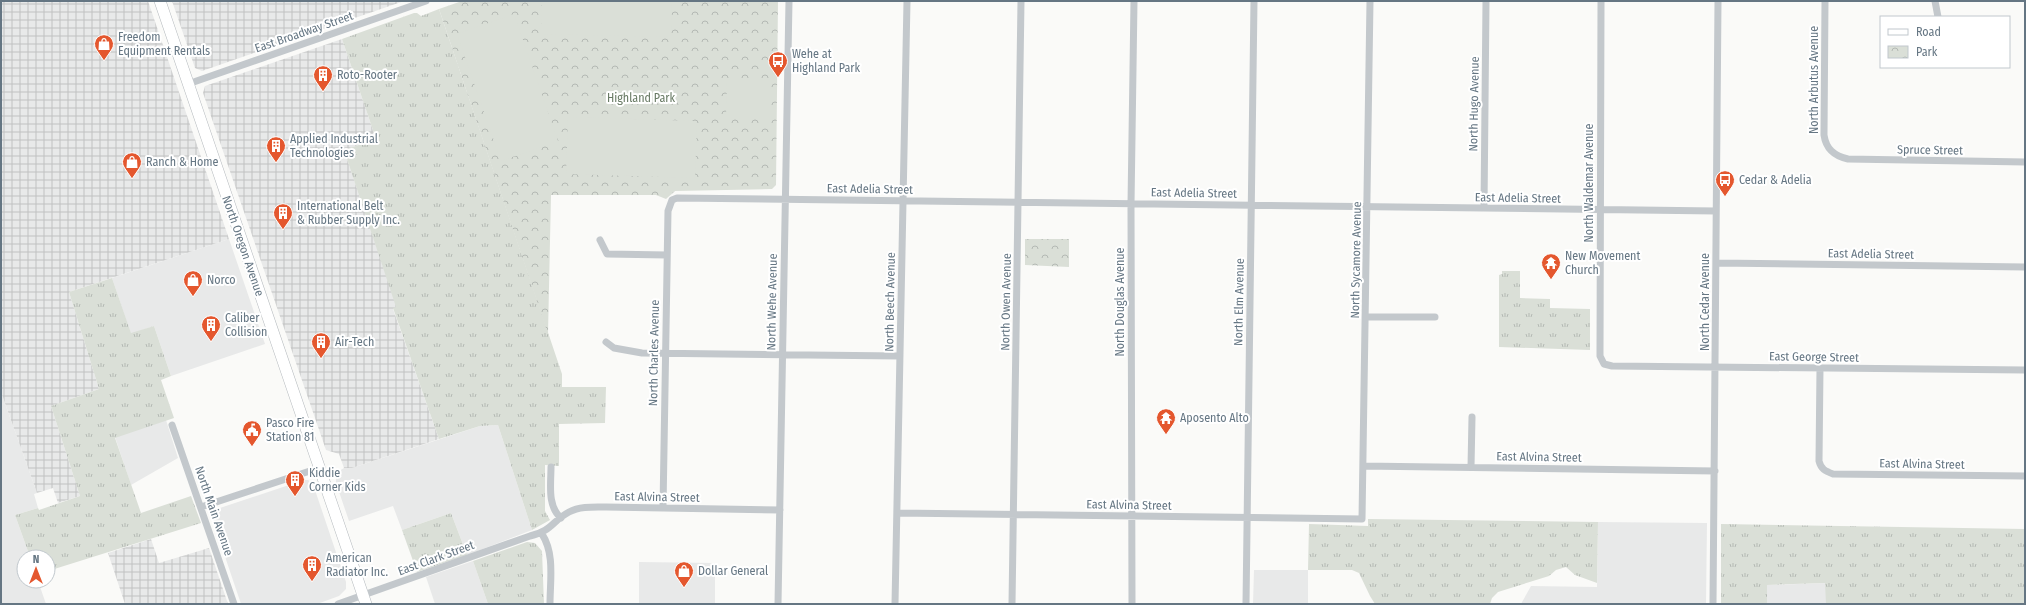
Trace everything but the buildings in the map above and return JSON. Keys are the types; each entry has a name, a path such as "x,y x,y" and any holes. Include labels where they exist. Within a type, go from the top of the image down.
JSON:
{"main road":[{"name":"North Oregon Avenue","path":"160,1 364,600"}],"street":[{"name":"East Broadway Street","path":"188,84 425,1"},
{"name":"North Wehe Avenue","path":"778,604 788,1"},
{"name":"North Beech Avenue","path":"895,604 907,1"},
{"name":"North Owen Avenue","path":"1012,604 1022,1"},
{"name":"North Douglas Avenue","path":"1132,604 1131,204 1134,1"},
{"name":"North Elm Avenue","path":"1246,604 1254,1"},
{"name":"North Sycamore Avenue","path":"1362,519 1370,1"},
{"name":"North Hugo Avenue","path":"1484,208 1486,1"},
{"name":"North Waldemar Avenue","path":"1601,1 1600,356 1604,364"},
{"name":"North Cedar Avenue","path":"1713,604 1718,1"},
{"name":"North Arbutus Avenue","path":"1825,1 1824,134 1827,146 1836,155"},
{"path":"1935,1 1938,16"},
{"name":"Spruce Street","path":"1836,155 1848,159 2025,162"},
{"name":"East Adelia Street","path":"672,200 683,197 1716,211"},
{"name":"North Charles Avenue","path":"663,508 664,354 668,211 672,200"},
{"path":"600,240 607,254 667,255"},
{"name":"East Adelia Street","path":"1716,263 2025,267"},
{"path":"1366,317 1435,317"},
{"path":"606,342 614,348 627,351 664,354 900,356"},
{"name":"East George Street","path":"1604,364 1612,366 2025,370"},
{"name":"East Alvina Street","path":"1820,368 1819,461 1822,469 1833,474 2024,476"},
{"path":"1471,467 1472,417"},
{"name":"North Main Avenue","path":"172,426 234,604"},
{"name":"East Alvina Street","path":"1363,466 1715,471"},
{"path":"551,467 552,503 556,514 561,518"},
{"path":"201,507 319,468"},
{"name":"East Alvina Street","path":"542,534 570,511 586,508 780,510"},
{"name":"East Alvina Street","path":"897,513 1362,519"},
{"path":"542,534 548,544 550,557 550,604"},
{"name":"East Clark Street","path":"338,604 364,600 530,536 542,534"}],"shaded area":[{"path":"1,1 148,1 229,239 69,292 99,389 51,406 80,496 58,503 53,488 37,493 1,392"},
{"path":"172,1 404,1 202,71 195,68"},
{"path":"342,39 376,139 344,150 397,308 393,309 439,439 352,468 344,468 339,454 326,450 203,93 205,86"},
{"path":"229,239 265,344 171,376 154,326 131,334 112,278"},
{"path":"1,392 37,493 34,494 38,508 15,515 27,549 16,549 16,589 41,589 46,604 1,604"},
{"path":"166,420 178,458 131,485 115,437"},
{"path":"498,425 532,530 467,555 451,513 402,530 393,506 349,521 336,483 336,475 339,471 344,468 352,468 480,426"},
{"path":"304,480 308,480 313,484 346,582 346,589 339,596 317,604 241,604 212,518 212,513 214,510"},
{"path":"1598,522 1707,523 1706,604 1521,604 1531,586 1597,587"},
{"path":"151,539 159,563 209,548 228,604 125,604 108,553"},
{"path":"473,561 488,604 435,604 426,577"},
{"path":"639,562 715,563 715,604 639,604"},
{"path":"1254,570 1308,570 1308,604 1253,604"},
{"path":"1826,583 1826,604 1767,604 1767,585"}],"green space":[{"name":"Highland Park","path":"462,1 778,1 776,185 772,189 675,191 666,199 656,195 551,195 548,334 439,9"},
{"path":"542,1 672,1 671,37 541,34"},
{"path":"439,9 562,374 562,387 606,387 605,423 559,424 559,466 545,465 545,511 550,520 532,530 498,425 480,426 439,439 393,308 396,307 344,150 376,139 342,39 414,13 421,16"},
{"path":"514,14 558,141 501,161 457,34"},
{"path":"727,81 769,81 769,115 726,115"},
{"path":"568,117 697,121 695,178 566,174"},
{"path":"1025,239 1069,239 1069,267 1025,265"},
{"path":"1502,271 1520,271 1520,298 1550,299 1550,308 1590,309 1590,350 1499,347 1499,275 1502,274"},
{"path":"112,278 131,333 154,326 171,376 161,380 174,418 115,438 141,513 191,496 201,523 56,568 56,549 27,549 15,515 38,508 39,510 80,496 51,406 99,389 69,292"},
{"path":"451,513 467,555 417,572 402,530"},
{"path":"1368,519 1598,522 1597,583 1575,575 1566,567 1556,570 1549,576 1498,592 1492,598 1490,604 1375,604 1359,573 1352,570 1308,570 1309,524 1368,526"},
{"path":"1721,524 2025,529 2025,604 1826,604 1825,583 1767,585 1767,604 1721,604"},
{"path":"527,542 535,543 542,551 544,604 488,604 473,561"}],"place":[{"name":"Freedom Equipment Rentals","path":"104,61"},
{"name":"Wehe at Highland Park","path":"778,78"},
{"name":"Roto-Rooter","path":"323,92"},
{"name":"Applied Industrial Technologies","path":"276,163"},
{"name":"Ranch & Home","path":"132,179"},
{"name":"Cedar & Adelia","path":"1725,197"},
{"name":"International Belt & Rubber Supply Inc.","path":"283,230"},
{"name":"New Movement Church","path":"1551,280"},
{"name":"Norco","path":"193,297"},
{"name":"Caliber Collision","path":"211,342"},
{"name":"Air-Tech","path":"321,359"},
{"name":"Aposento Alto","path":"1166,435"},
{"name":"Pasco Fire Station 81","path":"252,447"},
{"name":"Kiddie Corner Kids","path":"295,497"},
{"name":"American Radiator Inc.","path":"312,582"},
{"name":"Dollar General","path":"684,588"}]}
